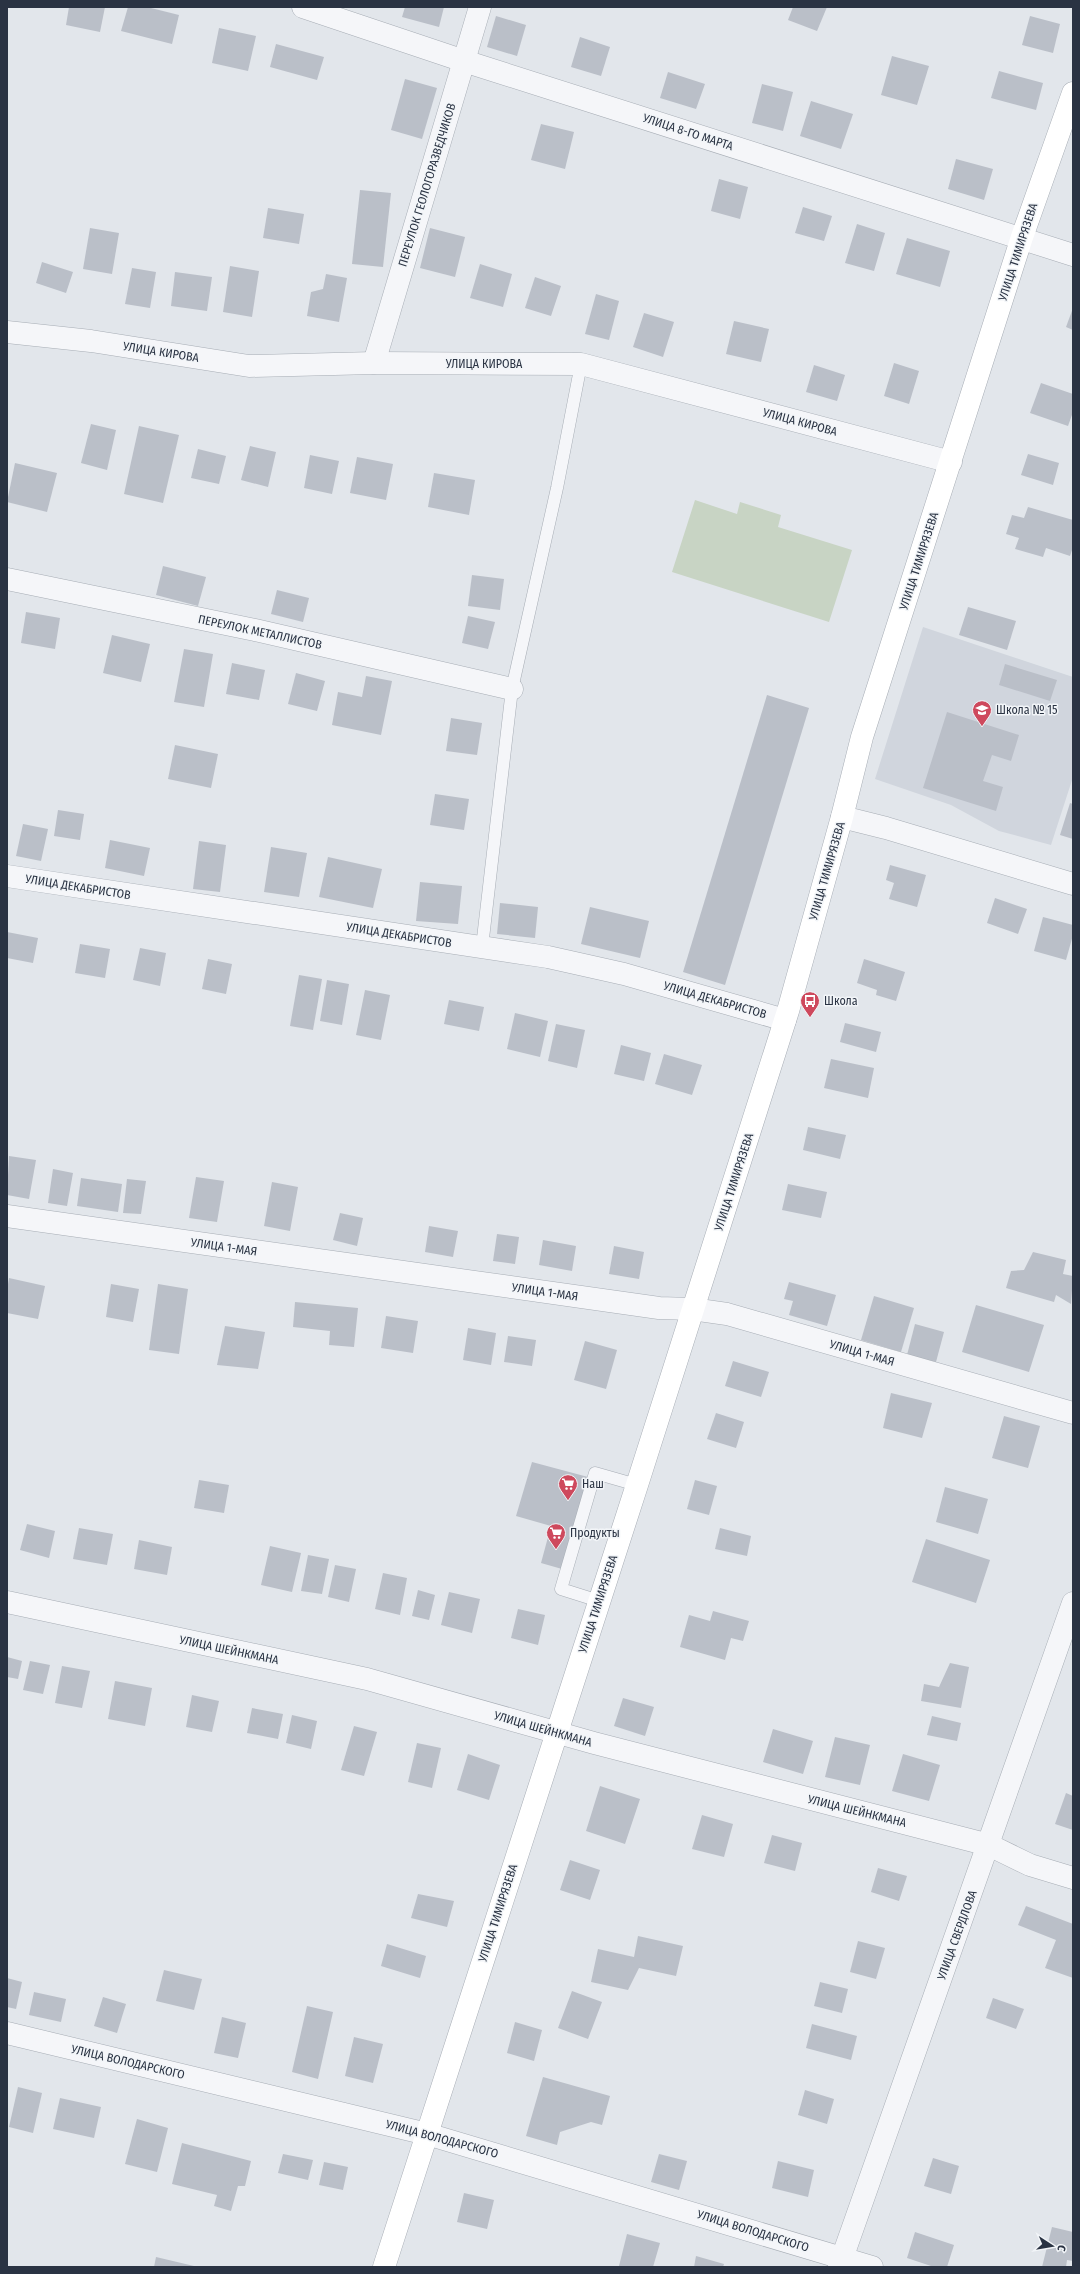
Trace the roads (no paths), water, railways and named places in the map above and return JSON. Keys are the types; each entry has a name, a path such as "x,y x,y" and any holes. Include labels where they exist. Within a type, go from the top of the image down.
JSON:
{"main road":[{"name":"УЛИЦА ТИМИРЯЗЕВА","path":"384,2267 637,1485 785,1020 842,817 862,737 1022,237 1073,93"}],"street":[{"name":"УЛИЦА 8-ГО МАРТА","path":"303,7 464,61 1022,237 1073,255"},
{"name":"ПЕРЕУЛОК ГЕОЛОГОРАЗВЕДЧИКОВ","path":"374,363 480,7"},
{"name":"УЛИЦА КИРОВА","path":"7,332 91,341 249,366 374,363 581,364 951,462"},
{"name":"ПЕРЕУЛОК МЕТАЛЛИСТОВ","path":"7,579 254,630 512,689"},
{"path":"842,817 886,828 1073,884"},
{"name":"УЛИЦА ДЕКАБРИСТОВ","path":"7,876 548,957 624,974 785,1020"},
{"name":"УЛИЦА 1-МАЯ","path":"7,1216 658,1308 692,1309 727,1314 1073,1413"},
{"name":"УЛИЦА ШЕЙНКМАНА","path":"7,1602 367,1679 556,1733 989,1845 1030,1865 1073,1878"},
{"name":"УЛИЦА СВЕРДЛОВА","path":"841,2263 1073,1603"},
{"name":"УЛИЦА ВОЛОДАРСКОГО","path":"7,2034 427,2134 841,2263 872,2267"}],"lane":[{"path":"482,947 512,689 557,488 561,460 581,364"},
{"path":"599,1601 561,1589 595,1474 637,1485"}],"place":[{"name":"Школа № 15","path":"982,727"},
{"name":"Школа","path":"810,1018"},
{"name":"Наш","path":"568,1501"},
{"name":"Продукты","path":"556,1550"}]}
